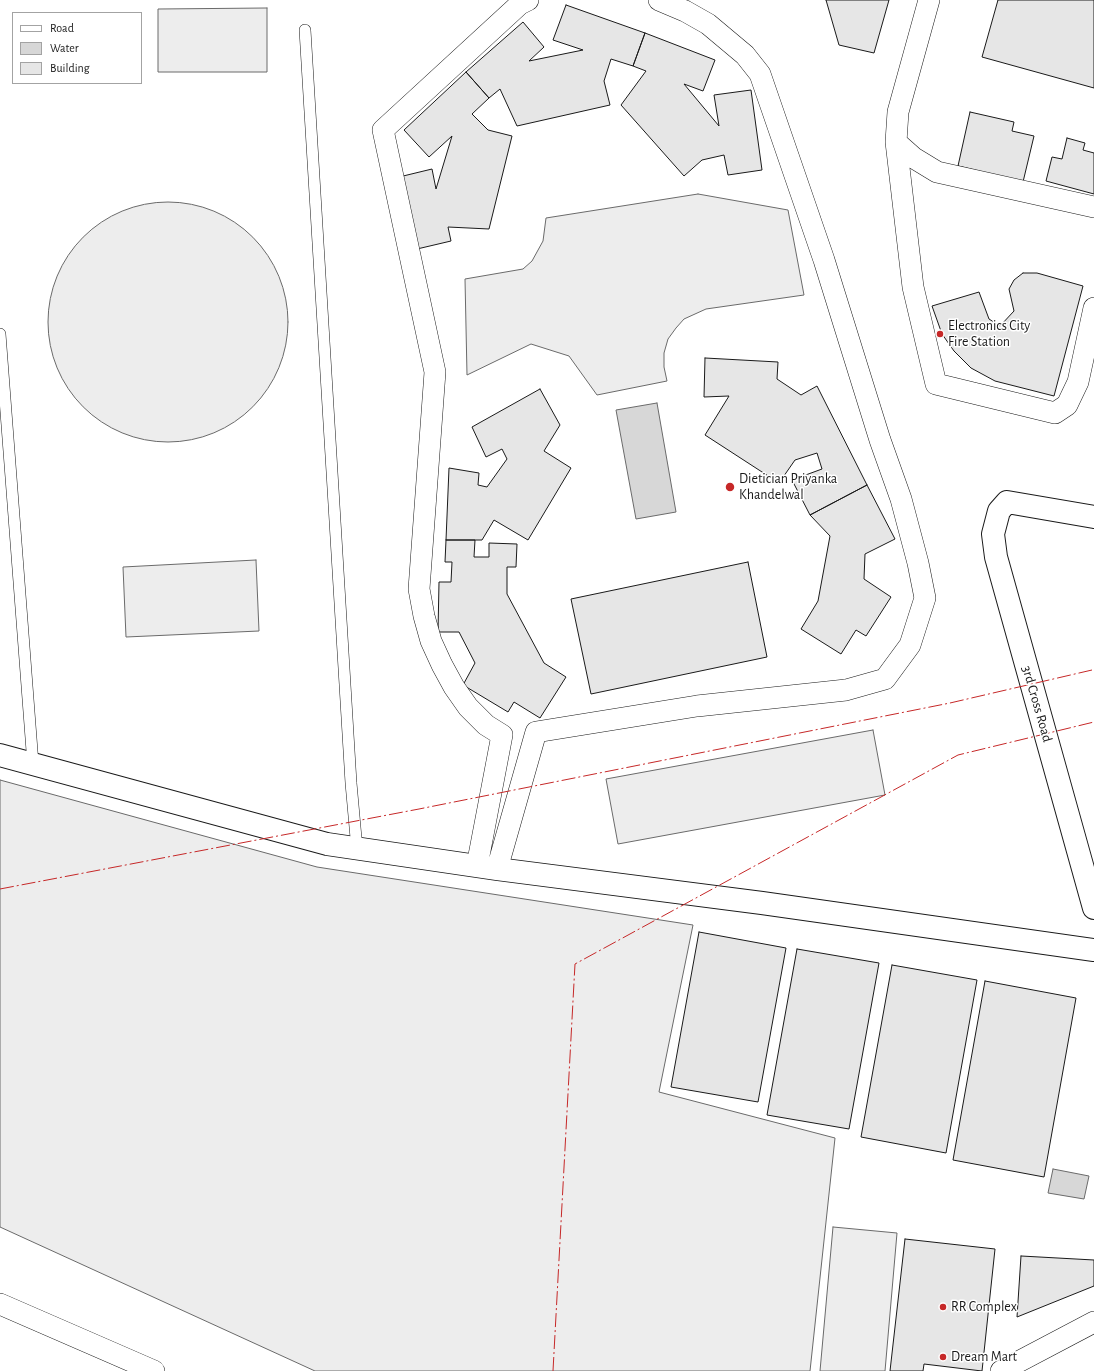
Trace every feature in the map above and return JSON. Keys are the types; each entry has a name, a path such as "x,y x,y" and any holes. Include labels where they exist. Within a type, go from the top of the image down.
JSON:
{"street":[{"path":"487,868 502,735 486,725 468,707 454,687 434,647 424,616 419,589 436,372 383,130 520,4 528,0"},
{"path":"487,868 536,732 697,706 846,690 885,679 910,645 925,598 918,563 901,499 880,440 824,260 760,74 745,55 708,24 685,11 659,0"},
{"path":"929,0 898,112 896,142 912,287 936,384 1055,413 1067,405 1078,382 1094,308"},
{"path":"896,142 914,158 937,172 1094,207"},
{"name":"3rd Cross Road","path":"1094,517 1007,502 999,511 993,534 996,557 1094,908"},
{"path":"0,755 327,844 487,868 762,903 1094,950"},
{"path":"0,1304 154,1371"},
{"path":"1001,1371 1094,1322"}],"lane":[{"path":"305,30 351,783 357,849"},
{"path":"0,334 34,764"}],"shaded area":[{"path":"267,8 267,72 158,72 158,9"},
{"path":"698,194 788,210 804,295 706,309 684,319 668,339 664,353 664,367 667,381 597,395 569,356 531,344 467,375 465,279 523,269 532,261 543,241 546,218"},
{"path":"168,202 191,204 214,211 235,222 253,237 268,255 279,276 286,299 288,322 286,345 279,368 268,389 253,407 235,422 214,433 191,440 168,442 145,440 122,433 101,422 83,407 68,389 57,368 50,345 48,322 50,299 57,276 68,255 83,237 101,222 122,211 145,204"},
{"path":"256,560 259,631 126,637 123,567"},
{"path":"873,730 885,795 618,844 606,779"},
{"path":"0,780 317,867 693,925 659,1092 835,1138 810,1371 315,1371 0,1227"},
{"path":"833,1227 897,1233 885,1371 820,1371"}],"water":[{"path":"657,403 676,512 636,519 616,410"},
{"path":"1053,1169 1089,1176 1084,1199 1048,1193"}],"building":[{"path":"826,0 889,0 874,53 839,45"},
{"path":"998,0 1094,0 1094,88 982,57"},
{"path":"566,5 645,33 633,66 611,59 604,81 610,105 517,126 500,89 489,98 466,72 523,22 544,47 529,61 583,50 553,40"},
{"path":"645,33 715,60 703,91 684,84 719,126 714,95 751,90 762,170 728,175 724,155 702,160 684,176 621,105 646,71 633,66"},
{"path":"466,72 489,98 472,114 488,130 512,136 489,229 448,227 451,241 417,249 399,177 432,169 436,189 452,136 429,157 404,130"},
{"path":"970,112 1014,122 1012,131 1034,136 1023,182 958,166"},
{"path":"1067,138 1085,143 1083,150 1094,153 1094,194 1046,181 1052,157 1062,159"},
{"path":"1023,273 1037,273 1083,286 1054,396 995,381 971,368 954,351 942,334 932,306 979,292 989,319 1000,326 1014,311 1009,289 1014,280"},
{"path":"705,358 778,362 777,379 801,395 817,386 867,485 810,515 792,480 822,469 817,453 795,460 779,483 705,435 729,396 704,397"},
{"path":"540,389 560,425 544,451 571,468 528,540 494,520 482,540 446,540 449,468 479,473 478,485 487,487 507,459 502,449 486,457 472,427"},
{"path":"867,485 895,539 865,554 864,579 891,597 866,636 856,630 841,654 801,629 818,601 830,536 810,515"},
{"path":"446,540 475,540 474,557 489,557 489,543 517,544 516,567 507,567 507,594 544,663 566,677 540,718 514,702 508,712 463,685 475,663 459,632 438,632 439,582 451,582 452,562 445,562"},
{"path":"748,562 767,657 591,694 571,599"},
{"path":"699,932 786,948 758,1102 671,1087"},
{"path":"797,949 879,963 849,1129 767,1115"},
{"path":"892,965 977,980 946,1153 861,1137"},
{"path":"985,981 1076,998 1044,1177 953,1160"},
{"name":"RR Complex","path":"905,1239 995,1249 982,1371 924,1364 923,1371 890,1371"},
{"path":"1021,1256 1094,1260 1094,1286 1017,1317"}],"power":[{"path":"0,889 419,809 950,703 1092,670"},
{"path":"553,1371 575,964 958,755 1094,722"}],"place":[{"name":"Electronics City Fire Station","path":"940,334"},
{"name":"Dietician Priyanka Khandelwal","path":"730,487"},
{"name":"RR Complex","path":"943,1307"},
{"name":"Dream Mart","path":"943,1357"}]}
